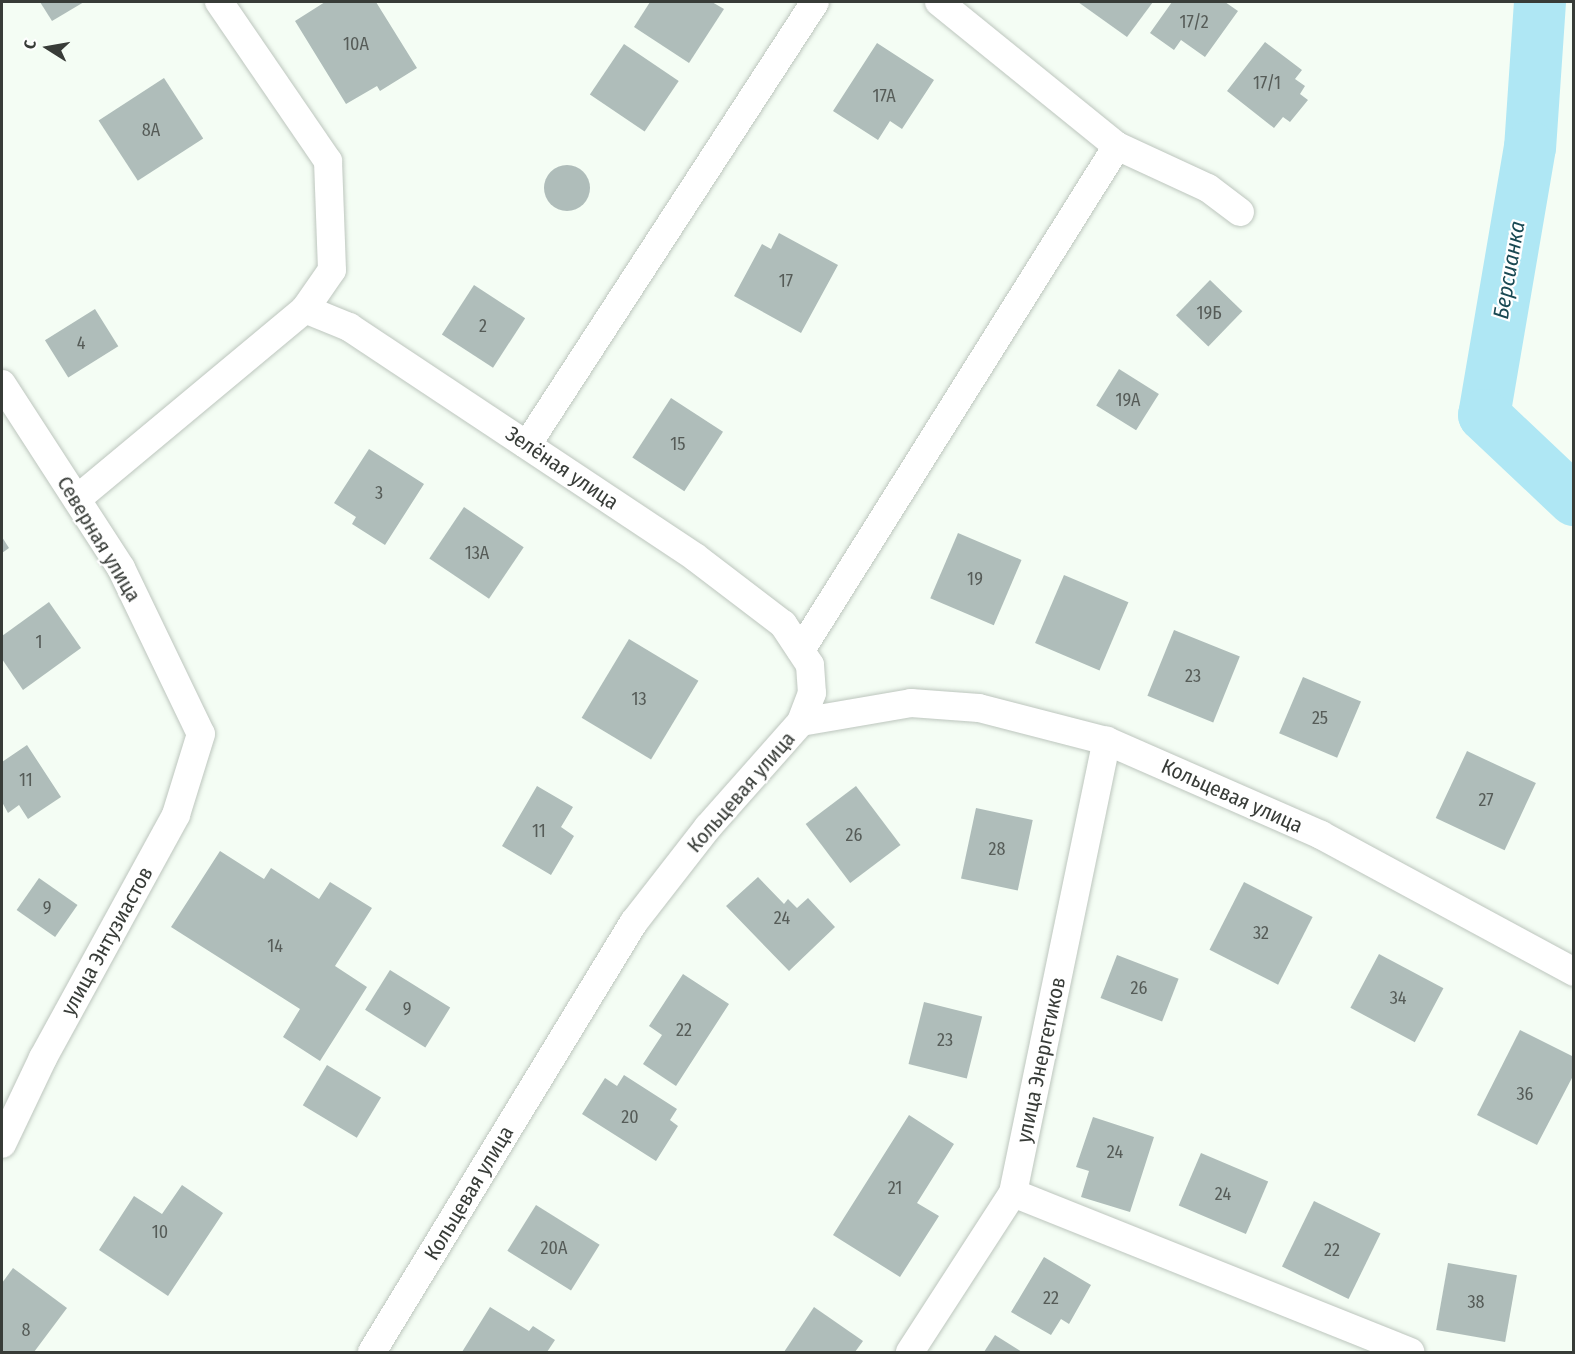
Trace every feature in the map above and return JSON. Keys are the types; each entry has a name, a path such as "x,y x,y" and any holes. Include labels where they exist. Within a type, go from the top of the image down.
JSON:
{"street":[{"path":"77,499 305,309 332,270 328,161 219,2"},
{"path":"527,445 815,2"},
{"path":"939,2 1117,146 1208,188 1240,212"},
{"path":"801,651 1117,146"},
{"name":"Зелёная улица","path":"305,309 350,327 695,557 783,624 810,665 812,693 801,722"},
{"name":"Северная улица","path":"2,384 121,568 201,734"},
{"name":"Кольцевая улица","path":"372,1353 634,922 708,827 801,722 910,703 945,705 979,708 1107,741 1321,835 1574,972"},
{"name":"улица Энтузиастов","path":"2,1143 43,1058 176,815 201,734"},
{"name":"улица Энергетиков","path":"910,1353 1013,1193 1107,741"},
{"path":"1013,1193 1409,1352"}],"building":[{"path":"40,2 84,2 52,21"},
{"path":"325,2 376,2 417,68 380,91 377,86 346,104 295,21"},
{"path":"650,2 712,2 724,9 689,63 634,27"},
{"path":"1078,2 1153,2 1127,37"},
{"path":"1172,2 1225,2 1238,11 1205,57 1181,40 1174,50 1150,33"},
{"path":"1265,42 1302,70 1295,79 1305,86 1300,94 1308,100 1290,122 1283,117 1274,128 1227,91"},
{"path":"877,43 934,80 902,129 890,121 878,140 833,111"},
{"path":"624,44 679,81 645,131 590,95"},
{"path":"164,78 203,138 138,181 99,120"},
{"path":"567,165 583,172 590,188 583,204 567,211 551,204 544,188 551,172"},
{"path":"779,233 838,265 801,333 734,296 762,244 771,249"},
{"path":"1210,280 1242,311 1208,347 1176,315"},
{"path":"474,285 525,318 493,368 442,334"},
{"path":"95,309 118,346 68,378 45,340"},
{"path":"1119,369 1159,394 1136,430 1096,405"},
{"path":"671,398 723,432 684,491 632,458"},
{"path":"369,449 424,484 385,545 352,524 356,517 334,503"},
{"path":"464,507 524,547 489,599 429,558"},
{"path":"958,533 1022,560 994,625 930,598"},
{"path":"2,537 9,548 2,553"},
{"path":"1064,575 1128,602 1100,670 1035,643"},
{"path":"49,602 81,648 23,690 2,659 2,636"},
{"path":"1174,630 1240,657 1213,722 1147,696"},
{"path":"629,639 698,681 651,760 582,718"},
{"path":"1303,677 1361,702 1337,758 1279,733"},
{"path":"27,745 61,797 28,819 19,805 8,813 2,802 2,762"},
{"path":"1467,751 1536,783 1505,850 1436,818"},
{"path":"537,786 573,807 561,827 574,836 551,875 502,846"},
{"path":"856,786 901,845 850,883 806,824"},
{"path":"976,808 1033,820 1018,890 961,878"},
{"path":"220,851 264,879 271,868 319,899 330,882 372,908 335,966 367,987 320,1061 283,1037 300,1009 171,927"},
{"path":"758,877 784,904 788,899 797,908 808,898 835,927 789,971 726,906"},
{"path":"39,878 78,905 55,937 17,910"},
{"path":"1244,882 1313,917 1278,985 1209,950"},
{"path":"1379,954 1443,988 1415,1042 1350,1008"},
{"path":"1117,955 1179,979 1162,1022 1101,998"},
{"path":"390,970 450,1008 425,1047 365,1010"},
{"path":"683,974 729,1004 676,1086 643,1064 662,1035 649,1026"},
{"path":"924,1002 982,1017 967,1079 909,1064"},
{"path":"1520,1030 1574,1057 1574,1074 1537,1145 1477,1115"},
{"path":"327,1065 381,1097 357,1138 303,1105"},
{"path":"624,1075 677,1109 670,1120 678,1126 656,1161 582,1114 605,1078 617,1086"},
{"path":"909,1115 954,1144 917,1203 939,1216 900,1277 833,1235"},
{"path":"1093,1117 1154,1137 1130,1212 1081,1197 1089,1171 1076,1167"},
{"path":"1201,1153 1268,1182 1246,1234 1179,1205"},
{"path":"182,1185 223,1213 168,1296 99,1250 134,1196 162,1214"},
{"path":"1314,1201 1381,1233 1349,1299 1282,1267"},
{"path":"536,1205 600,1245 571,1291 507,1251"},
{"path":"1044,1257 1091,1285 1069,1324 1061,1319 1051,1335 1011,1312"},
{"path":"1448,1263 1517,1275 1505,1342 1436,1330"},
{"path":"13,1268 67,1308 34,1352 2,1352 2,1283"},
{"path":"490,1307 529,1331 533,1326 555,1340 547,1352 462,1352"},
{"path":"814,1307 863,1341 855,1352 784,1352"},
{"path":"995,1335 1022,1352 984,1352"}],"waterway":[{"name":"Берсианка","path":"1540,2 1530,147 1484,415 1574,500"}]}
